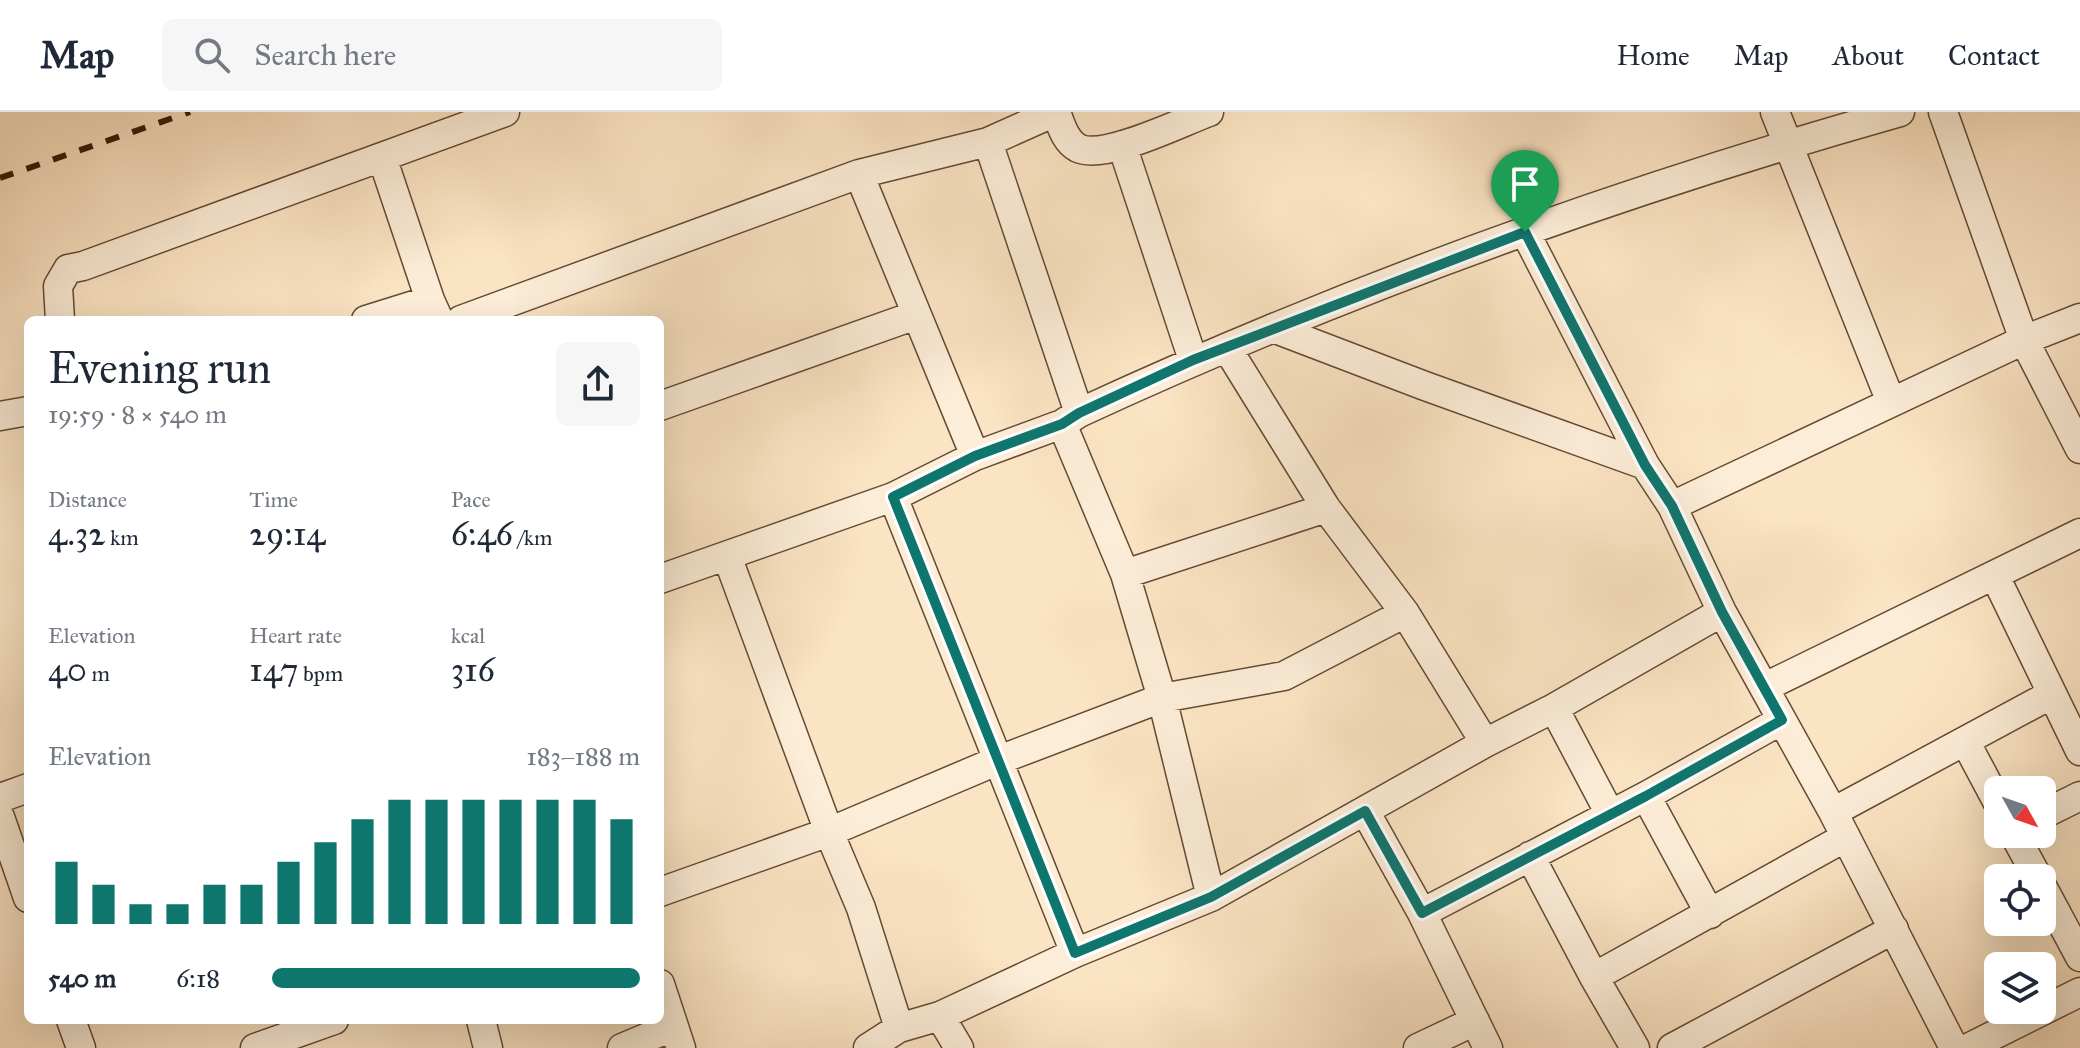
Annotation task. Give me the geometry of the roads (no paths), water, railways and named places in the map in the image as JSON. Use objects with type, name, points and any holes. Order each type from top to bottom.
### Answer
[{"type":"street","points":[[60,316],[58,286],[68,269],[505,112]]},
{"type":"street","points":[[472,316],[859,174],[988,142],[1056,112],[1065,136],[1081,150],[1092,152],[1122,145],[1209,112]]},
{"type":"street","points":[[1775,112],[1891,402]]},
{"type":"street","points":[[664,578],[893,497],[975,456],[1070,418],[1193,360],[1525,232],[1787,144],[1900,112]]},
{"type":"street","points":[[1943,112],[2024,340],[2080,449]]},
{"type":"street","points":[[988,142],[1070,418],[1125,574],[1162,698],[1211,897]]},
{"type":"street","points":[[1122,145],[1193,360]]},
{"type":"street","points":[[382,157],[434,310],[393,316]]},
{"type":"street","points":[[859,174],[975,456]]},
{"type":"street","points":[[1525,232],[1645,465],[1672,506],[1722,612],[1833,812],[1954,1048]]},
{"type":"street","points":[[664,405],[916,315]]},
{"type":"street","points":[[1672,506],[2024,340],[2080,318]]},
{"type":"street","points":[[1273,328],[1645,465]]},
{"type":"street","points":[[1227,348],[1326,508],[1405,613],[1485,743]]},
{"type":"street","points":[[0,416],[24,412]]},
{"type":"street","points":[[893,497],[1075,953]]},
{"type":"street","points":[[1125,574],[1326,508]]},
{"type":"street","points":[[1765,687],[2080,533]]},
{"type":"street","points":[[727,556],[829,832],[861,908],[899,1028]]},
{"type":"street","points":[[1995,576],[2080,751]]},
{"type":"street","points":[[868,1048],[899,1028],[940,1016],[1075,953],[1211,897],[1722,612]]},
{"type":"street","points":[[664,891],[829,832],[999,760],[1162,698],[1284,676],[1405,613]]},
{"type":"street","points":[[1833,812],[2052,694]]},
{"type":"street","points":[[1554,708],[1610,814]]},
{"type":"street","points":[[1422,913],[1646,796],[1782,720]]},
{"type":"street","points":[[1965,741],[1984,777]]},
{"type":"street","points":[[0,798],[24,789]]},
{"type":"street","points":[[1646,796],[1710,914]]},
{"type":"street","points":[[2056,808],[2080,796]]},
{"type":"street","points":[[1365,811],[1422,913],[1488,1048]]},
{"type":"street","points":[[0,817],[24,886]]},
{"type":"street","points":[[1594,977],[1846,837]]},
{"type":"street","points":[[1530,856],[1635,1048]]},
{"type":"street","points":[[2056,912],[2080,957]]},
{"type":"street","points":[[1672,1048],[1894,929]]},
{"type":"street","points":[[1968,1048],[2080,992]]},
{"type":"street","points":[[622,1048],[676,1038],[664,998]]},
{"type":"street","points":[[940,1016],[959,1048]]},
{"type":"street","points":[[1418,1048],[1475,1021]]},
{"type":"street","points":[[72,1024],[81,1048]]},
{"type":"street","points":[[257,1038],[317,1024]]},
{"type":"street","points":[[482,1024],[488,1048]]},
{"type":"railway","points":[[0,178],[190,112]]}]
